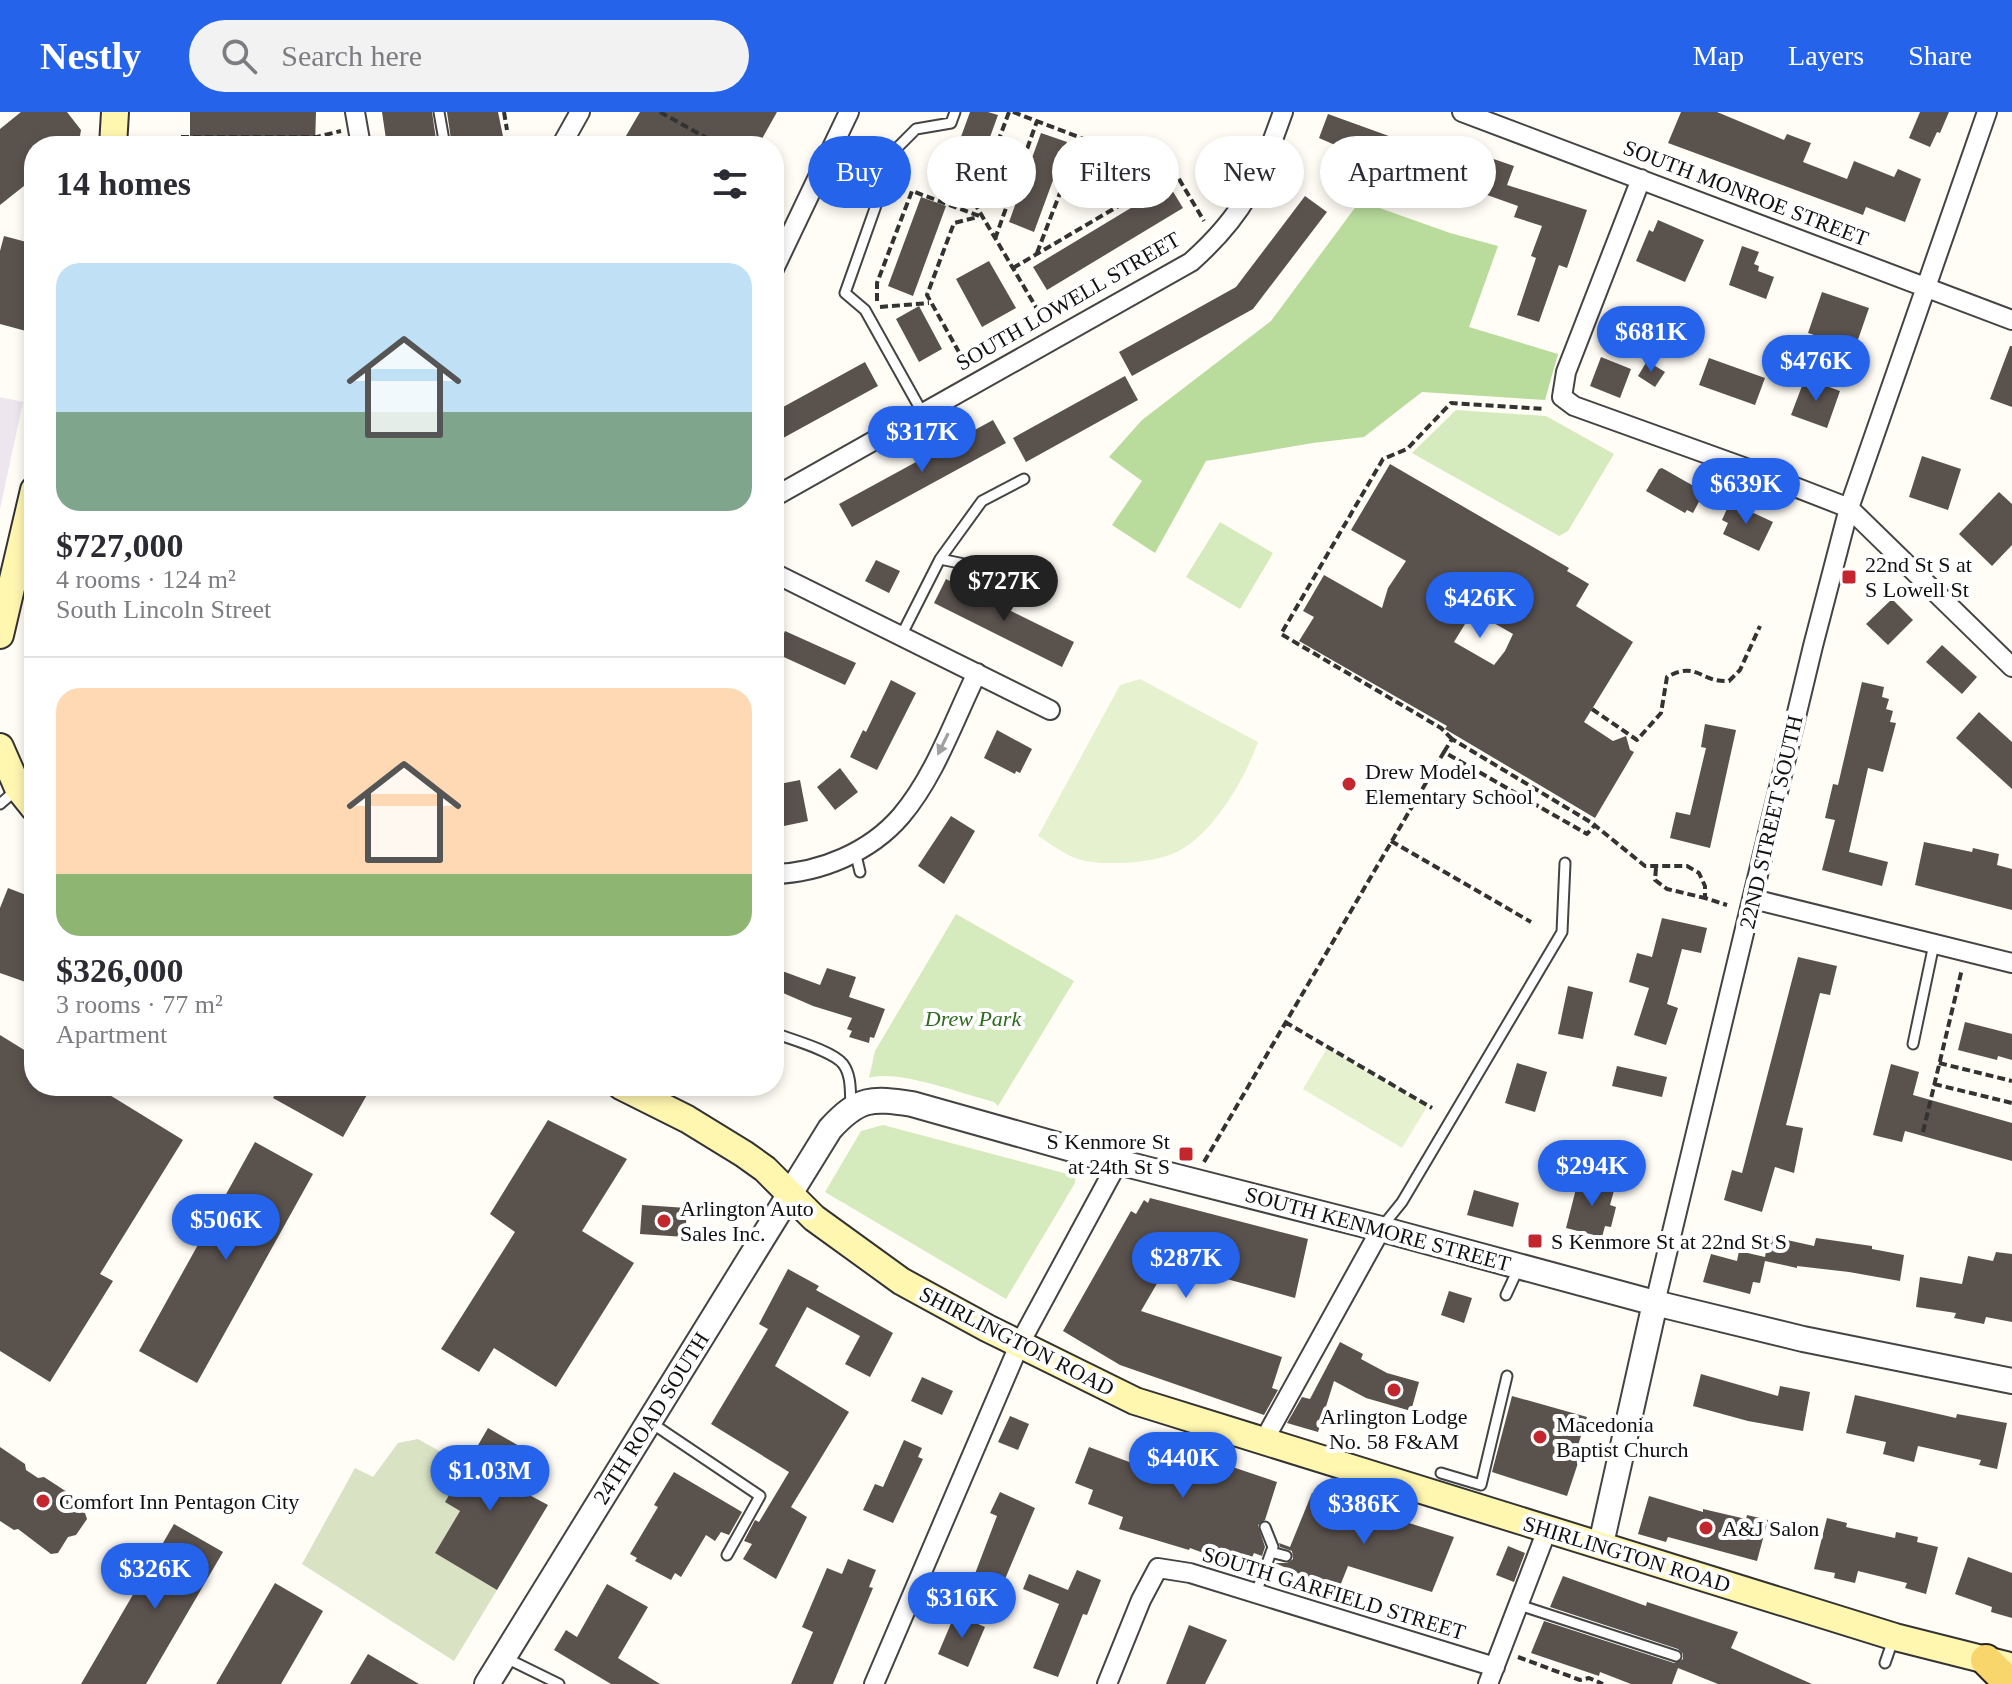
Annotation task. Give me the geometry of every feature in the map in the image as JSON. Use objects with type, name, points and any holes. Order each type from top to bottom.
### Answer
[{"type":"main road","points":[[114,136],[115,112]]},
{"type":"main road","points":[[0,635],[24,533]]},
{"type":"main road","points":[[0,747],[17,800]]},
{"type":"main road","name":"SHIRLINGTON ROAD","points":[[646,1096],[765,1169],[814,1218],[901,1281],[1135,1401],[1263,1442],[1439,1482],[1547,1530],[1601,1544],[1895,1637],[1999,1664],[2012,1676]]},
{"type":"main road","points":[[1999,1664],[2010,1684]]},
{"type":"street","points":[[355,112],[359,136]]},
{"type":"street","points":[[572,136],[580,112]]},
{"type":"street","points":[[784,248],[849,112]]},
{"type":"street","name":"SOUTH LOWELL STREET","points":[[784,491],[1191,262],[1217,239],[1241,209],[1263,169],[1283,112]]},
{"type":"street","name":"SOUTH MONROE STREET","points":[[1462,112],[2012,320]]},
{"type":"street","name":"22ND STREET SOUTH","points":[[1601,1544],[1655,1303],[1849,508],[1987,112]]},
{"type":"street","points":[[1641,179],[1566,372],[1562,397],[1574,406],[1849,508],[2012,667]]},
{"type":"street","points":[[784,578],[1050,710]]},
{"type":"street","points":[[784,874],[800,874],[836,862],[871,843],[900,816],[927,776],[977,673]]},
{"type":"street","points":[[1753,899],[2012,963]]},
{"type":"street","name":"SOUTH KENMORE STREET","points":[[851,1107],[878,1099],[912,1104],[1118,1162],[1655,1303],[1803,1339],[2012,1381]]},
{"type":"street","points":[[790,1193],[830,1129],[851,1107]]},
{"type":"street","points":[[874,1684],[1020,1343],[1118,1162]]},
{"type":"street","name":"24TH ROAD SOUTH","points":[[487,1684],[790,1193]]},
{"type":"street","points":[[1263,1442],[1381,1229]]},
{"type":"street","points":[[1492,1676],[1547,1530]]},
{"type":"street","name":"SOUTH GARFIELD STREET","points":[[1107,1684],[1141,1600],[1158,1568],[1190,1573],[1256,1593],[1492,1676]]},
{"type":"lane","points":[[439,112],[443,136]]},
{"type":"lane","points":[[922,412],[865,310],[845,293],[896,149],[916,129],[951,123],[955,112]]},
{"type":"lane","points":[[901,636],[940,559],[982,501],[1024,479]]},
{"type":"lane","points":[[940,559],[1017,575]]},
{"type":"lane","points":[[855,851],[860,872]]},
{"type":"lane","points":[[1381,1229],[1402,1202],[1562,932],[1565,863]]},
{"type":"lane","points":[[1913,1044],[1934,944]]},
{"type":"lane","points":[[784,1037],[842,1062],[849,1079],[851,1107]]},
{"type":"lane","points":[[1506,1295],[1519,1266]]},
{"type":"lane","points":[[1439,1482],[1481,1485],[1507,1376]]},
{"type":"lane","points":[[649,1421],[760,1496],[727,1555]]},
{"type":"lane","points":[[1256,1593],[1273,1547],[1265,1527]]},
{"type":"lane","points":[[1271,1552],[1286,1556]]},
{"type":"lane","points":[[1519,1605],[1676,1656]]},
{"type":"lane","points":[[1885,1663],[1895,1637]]},
{"type":"lane","points":[[504,1657],[559,1684]]},
{"type":"path","points":[[504,112],[507,130]]},
{"type":"path","points":[[660,112],[703,136]]},
{"type":"path","points":[[1043,319],[975,204],[1011,112],[1076,136]]},
{"type":"path","points":[[995,239],[1037,121]]},
{"type":"path","points":[[321,136],[341,131]]},
{"type":"path","points":[[1179,180],[1204,221]]},
{"type":"path","points":[[879,316],[877,283],[912,191],[981,216]]},
{"type":"path","points":[[1036,255],[1054,208]]},
{"type":"path","points":[[1013,268],[1116,208]]},
{"type":"path","points":[[965,363],[927,295],[954,223],[981,216]]},
{"type":"path","points":[[878,307],[929,303]]},
{"type":"path","points":[[1544,409],[1451,403],[1407,449],[1383,459],[1281,634],[1441,728],[1452,739],[1595,825],[1645,866],[1687,866],[1699,873],[1705,886],[1705,898]]},
{"type":"path","points":[[1592,709],[1637,740],[1661,713],[1667,677],[1680,670],[1698,672],[1715,682],[1729,681],[1740,670],[1760,626]]},
{"type":"path","points":[[1204,1162],[1452,739]]},
{"type":"path","points":[[1444,752],[1587,834],[1595,825]]},
{"type":"path","points":[[1391,841],[1531,922]]},
{"type":"path","points":[[1656,868],[1655,880],[1667,889],[1727,905]]},
{"type":"path","points":[[1923,1132],[1962,969]]},
{"type":"path","points":[[1284,1022],[1432,1108]]},
{"type":"path","points":[[1939,1063],[2012,1081]]},
{"type":"path","points":[[1934,1084],[2012,1103]]},
{"type":"path","points":[[1518,1657],[1580,1680],[1589,1678],[1601,1684]]},
{"type":"shaded area","points":[[0,397],[23,402],[0,509]]},
{"type":"green space","points":[[1355,208],[1380,208],[1498,246],[1469,327],[1558,354],[1545,400],[1422,392],[1364,437],[1206,461],[1155,553],[1112,525],[1142,481],[1109,457],[1142,420],[1271,321]]},
{"type":"green space","points":[[1456,410],[1546,416],[1614,454],[1568,531],[1559,536],[1412,453]]},
{"type":"green space","points":[[1220,522],[1273,553],[1240,609],[1186,577]]},
{"type":"green space","points":[[1140,679],[1258,742],[1227,803],[1204,831],[1179,851],[1152,860],[1124,863],[1075,858],[1038,836],[1120,685]]},
{"type":"green space","name":"Drew Park","points":[[956,914],[1074,981],[998,1106],[994,1102],[913,1080],[881,1076],[869,1078],[875,1051]]},
{"type":"green space","points":[[1327,1048],[1427,1107],[1402,1148],[1303,1089]]},
{"type":"green space","points":[[883,1125],[1075,1176],[1075,1183],[1006,1299],[825,1192],[861,1131]]},
{"type":"green space","points":[[418,1439],[466,1466],[445,1502],[460,1511],[435,1553],[497,1590],[454,1661],[302,1564],[355,1468],[373,1477],[398,1443]]},
{"type":"building","points":[[21,112],[67,112],[81,130],[80,136],[24,136],[24,186],[0,205],[0,129]]},
{"type":"building","points":[[190,112],[316,112],[315,136],[190,136]]},
{"type":"building","points":[[382,112],[432,112],[436,136],[386,136]]},
{"type":"building","points":[[447,112],[498,112],[503,136],[451,136]]},
{"type":"building","points":[[640,112],[777,112],[764,136],[626,136]]},
{"type":"building","points":[[970,112],[998,115],[990,136],[961,136]]},
{"type":"building","points":[[1681,112],[1717,112],[1784,140],[1787,134],[1811,143],[1803,162],[1847,179],[1854,161],[1894,177],[1898,169],[1921,179],[1905,222],[1866,207],[1863,215],[1668,143]]},
{"type":"building","points":[[1920,112],[1949,112],[1930,147],[1909,138]]},
{"type":"building","points":[[1328,114],[1389,136],[1320,136]]},
{"type":"building","points":[[1041,133],[1052,137],[1052,183],[1034,232],[1009,222],[1014,208],[1036,208],[1036,147]]},
{"type":"building","points":[[1496,160],[1514,166],[1507,185],[1587,210],[1567,268],[1559,265],[1539,322],[1517,315],[1536,258],[1531,256],[1542,226],[1514,217],[1518,206],[1496,198]]},
{"type":"building","points":[[921,197],[927,199],[927,208],[945,208],[913,296],[888,286]]},
{"type":"building","points":[[1304,197],[1327,212],[1253,309],[1132,376],[1119,352],[1236,287],[1296,208],[1304,208]]},
{"type":"building","points":[[1179,201],[1183,208],[1047,290],[1033,267],[1131,208],[1179,208]]},
{"type":"building","points":[[1658,220],[1704,240],[1685,282],[1636,261],[1649,230],[1653,232]]},
{"type":"building","points":[[4,236],[24,241],[24,330],[0,324],[0,251]]},
{"type":"building","points":[[1742,246],[1759,252],[1754,264],[1759,266],[1758,271],[1774,277],[1766,299],[1729,285]]},
{"type":"building","points":[[989,261],[1016,308],[982,327],[956,279]]},
{"type":"building","points":[[1822,292],[1869,308],[1853,354],[1830,346],[1832,341],[1808,333]]},
{"type":"building","points":[[919,306],[942,349],[919,362],[896,319]]},
{"type":"building","points":[[2012,346],[2012,407],[1990,399]]},
{"type":"building","points":[[1601,357],[1631,369],[1620,398],[1590,386]]},
{"type":"building","points":[[1709,358],[1765,378],[1755,405],[1699,385]]},
{"type":"building","points":[[1647,361],[1665,372],[1655,387],[1638,376]]},
{"type":"building","points":[[865,362],[878,386],[784,438],[784,407]]},
{"type":"building","points":[[1125,376],[1138,400],[1026,462],[1013,438]]},
{"type":"building","points":[[1805,378],[1840,391],[1827,428],[1791,415]]},
{"type":"building","points":[[993,420],[1006,443],[852,527],[839,504]]},
{"type":"building","points":[[1922,456],[1961,469],[1948,510],[1909,497]]},
{"type":"building","name":"Drew Model Elementary School","points":[[1390,464],[1569,568],[1567,571],[1589,584],[1576,606],[1633,642],[1584,722],[1613,741],[1626,736],[1630,750],[1634,752],[1595,818],[1445,729],[1447,726],[1299,641],[1314,617],[1303,611],[1324,575],[1382,608],[1388,588],[1406,561],[1351,530]],"holes":[[[1473,611],[1513,634],[1494,665],[1454,642]]]},
{"type":"building","points":[[1662,468],[1703,494],[1693,513],[1687,510],[1685,513],[1646,491]]},
{"type":"building","points":[[1999,492],[2012,504],[2012,545],[1992,566],[1959,534]]},
{"type":"building","points":[[1730,502],[1773,522],[1759,551],[1723,534],[1728,523],[1722,520]]},
{"type":"building","points":[[876,560],[900,571],[889,593],[865,581]]},
{"type":"building","points":[[946,579],[1074,642],[1062,667],[934,603]]},
{"type":"building","points":[[1892,599],[1913,620],[1888,645],[1866,624]]},
{"type":"building","points":[[785,631],[856,663],[845,685],[784,657]]},
{"type":"building","points":[[1942,645],[1977,677],[1962,694],[1926,662]]},
{"type":"building","points":[[891,680],[916,693],[877,770],[850,757]]},
{"type":"building","points":[[1862,682],[1884,687],[1882,697],[1889,699],[1886,709],[1893,711],[1890,722],[1896,723],[1883,772],[1868,768],[1849,852],[1888,862],[1882,886],[1822,870],[1835,820],[1825,818],[1833,784],[1838,785]]},
{"type":"building","points":[[1979,712],[2012,742],[2012,789],[1956,738]]},
{"type":"building","points":[[1705,724],[1736,730],[1710,848],[1670,838],[1676,812],[1690,815],[1706,748],[1701,747]]},
{"type":"building","points":[[997,730],[1032,749],[1020,773],[1016,771],[1015,774],[984,758]]},
{"type":"building","points":[[840,768],[858,792],[835,810],[817,787]]},
{"type":"building","points":[[800,780],[808,821],[784,826],[784,783]]},
{"type":"building","points":[[951,816],[975,831],[944,884],[918,866]]},
{"type":"building","points":[[1924,842],[1999,854],[1997,865],[2012,869],[2012,910],[1915,885]]},
{"type":"building","points":[[8,888],[24,894],[24,981],[0,973],[0,908]]},
{"type":"building","points":[[1662,918],[1707,928],[1701,953],[1682,949],[1667,1004],[1678,1008],[1666,1045],[1634,1035],[1649,988],[1629,982],[1637,953],[1652,957]]},
{"type":"building","points":[[1798,957],[1837,966],[1830,995],[1820,993],[1786,1125],[1803,1128],[1794,1173],[1775,1167],[1762,1212],[1724,1200],[1732,1170],[1742,1173]]},
{"type":"building","points":[[827,968],[856,977],[849,997],[885,1009],[869,1043],[849,1037],[852,1031],[847,1029],[852,1018],[784,993],[784,972],[820,985]]},
{"type":"building","points":[[1568,986],[1593,992],[1583,1039],[1558,1034]]},
{"type":"building","points":[[1965,1022],[2012,1034],[2012,1060],[1998,1056],[1997,1060],[1958,1050]]},
{"type":"building","points":[[0,1035],[24,1050],[24,1096],[111,1096],[183,1140],[100,1274],[113,1281],[50,1382],[0,1351]]},
{"type":"building","points":[[1517,1063],[1547,1072],[1535,1112],[1505,1103]]},
{"type":"building","points":[[1891,1064],[1919,1072],[1913,1095],[2012,1123],[2012,1161],[1905,1131],[1902,1142],[1873,1135]]},
{"type":"building","points":[[1617,1066],[1667,1077],[1662,1097],[1612,1086]]},
{"type":"building","points":[[274,1096],[366,1096],[343,1137]]},
{"type":"building","points":[[548,1120],[627,1159],[582,1231],[634,1263],[556,1387],[494,1348],[479,1372],[441,1349],[515,1232],[490,1214]]},
{"type":"building","points":[[255,1142],[313,1174],[197,1383],[139,1351]]},
{"type":"building","points":[[1579,1177],[1615,1187],[1610,1205],[1616,1207],[1611,1227],[1605,1226],[1602,1237],[1566,1228]]},
{"type":"building","points":[[1474,1190],[1519,1203],[1513,1227],[1467,1215]]},
{"type":"building","points":[[1150,1198],[1308,1239],[1295,1298],[1169,1263],[1141,1311],[1282,1357],[1272,1388],[1278,1390],[1264,1415],[1120,1365],[1063,1331],[1131,1211],[1136,1214],[1144,1200],[1148,1203]]},
{"type":"building","name":"Arlington Auto Sales Inc.","points":[[642,1205],[687,1208],[685,1237],[640,1234]]},
{"type":"building","points":[[1769,1236],[1814,1246],[1816,1238],[1872,1246],[1872,1249],[1904,1255],[1900,1281],[1765,1261],[1760,1283],[1753,1282],[1750,1294],[1703,1282],[1711,1254],[1737,1261],[1739,1251],[1765,1257]]},
{"type":"building","points":[[1996,1252],[2012,1254],[2012,1322],[1986,1317],[1984,1324],[1954,1318],[1956,1313],[1916,1307],[1920,1277],[1962,1284],[1968,1256],[1993,1261]]},
{"type":"building","points":[[788,1269],[819,1286],[816,1290],[893,1333],[870,1377],[845,1364],[860,1336],[807,1307],[775,1366],[849,1412],[791,1507],[807,1517],[776,1579],[743,1559],[752,1544],[744,1541],[789,1472],[711,1424],[768,1329],[759,1324]]},
{"type":"building","points":[[1449,1291],[1472,1298],[1464,1323],[1441,1315]]},
{"type":"building","points":[[1340,1342],[1363,1354],[1361,1359],[1387,1373],[1419,1382],[1411,1411],[1366,1398],[1334,1381],[1318,1432],[1287,1423],[1302,1397],[1310,1399]]},
{"type":"building","points":[[1701,1374],[1778,1396],[1780,1386],[1810,1392],[1803,1431],[1748,1421],[1693,1406]]},
{"type":"building","points":[[922,1377],[953,1391],[942,1415],[911,1401]]},
{"type":"building","points":[[1855,1395],[1956,1418],[1957,1414],[2007,1423],[1997,1469],[1979,1465],[1981,1460],[1918,1446],[1914,1462],[1883,1454],[1886,1442],[1846,1433]]},
{"type":"building","name":"Macedonia Baptist Church","points":[[1512,1396],[1587,1417],[1574,1458],[1579,1460],[1567,1496],[1492,1472]]},
{"type":"building","points":[[1010,1416],[1029,1424],[1018,1450],[998,1442]]},
{"type":"building","points":[[488,1428],[526,1450],[507,1483],[548,1505],[497,1590],[435,1553],[460,1511],[445,1502]]},
{"type":"building","points":[[1149,1439],[1277,1482],[1265,1520],[1258,1525],[1265,1547],[1262,1556],[1254,1553],[1247,1569],[1190,1548],[1119,1529],[1123,1517],[1088,1504],[1093,1490],[1075,1483],[1089,1447],[1140,1466]]},
{"type":"building","points":[[904,1440],[922,1448],[918,1457],[923,1459],[893,1523],[863,1510],[875,1484],[883,1487]]},
{"type":"building","name":"Comfort Inn Pentagon City","points":[[0,1447],[25,1464],[26,1470],[38,1478],[44,1477],[87,1505],[84,1510],[87,1519],[76,1535],[68,1537],[58,1553],[51,1554],[18,1529],[14,1530],[0,1521]]},
{"type":"building","points":[[674,1472],[742,1512],[729,1535],[721,1532],[715,1541],[706,1535],[681,1577],[675,1573],[671,1580],[635,1561],[637,1558],[630,1554],[658,1507],[654,1505]]},
{"type":"building","points":[[1000,1492],[1035,1508],[1000,1591],[973,1579],[997,1516],[990,1513]]},
{"type":"building","points":[[1312,1493],[1454,1537],[1432,1592],[1348,1566],[1338,1591],[1275,1563],[1287,1563],[1293,1559],[1292,1551],[1280,1547],[1279,1543],[1290,1547]]},
{"type":"building","points":[[1649,1496],[1703,1512],[1703,1509],[1746,1519],[1747,1515],[1768,1520],[1757,1561],[1668,1537],[1666,1542],[1638,1534]]},
{"type":"building","points":[[1827,1518],[1847,1523],[1846,1527],[1895,1538],[1896,1532],[1918,1537],[1917,1542],[1938,1547],[1926,1594],[1905,1588],[1907,1583],[1858,1571],[1855,1583],[1834,1578],[1835,1573],[1814,1569]]},
{"type":"building","points":[[174,1524],[223,1552],[146,1684],[81,1684]]},
{"type":"building","points":[[1508,1546],[1525,1553],[1514,1582],[1496,1575]]},
{"type":"building","points":[[1968,1557],[2012,1573],[2012,1618],[1991,1612],[1992,1607],[1955,1594]]},
{"type":"building","points":[[848,1559],[876,1570],[869,1587],[873,1588],[833,1684],[791,1684],[813,1632],[802,1627],[827,1568],[842,1574]]},
{"type":"building","points":[[1077,1570],[1101,1580],[1087,1615],[1083,1614],[1058,1677],[1033,1668],[1059,1604],[1023,1589],[1029,1574],[1068,1590]]},
{"type":"building","points":[[1563,1576],[1646,1606],[1647,1602],[1738,1632],[1731,1648],[1812,1684],[1718,1684],[1678,1668],[1672,1684],[1631,1684],[1531,1653],[1544,1621],[1674,1663],[1683,1659],[1678,1649],[1550,1607]]},
{"type":"building","points":[[275,1583],[323,1611],[281,1684],[216,1684]]},
{"type":"building","points":[[607,1584],[648,1607],[618,1658],[660,1684],[611,1684],[554,1650],[566,1630],[577,1637]]},
{"type":"building","points":[[955,1614],[985,1627],[968,1667],[938,1654]]},
{"type":"building","points":[[1189,1625],[1227,1640],[1205,1684],[1166,1684]]},
{"type":"building","points":[[368,1654],[419,1684],[350,1684]]},
{"type":"place","name":"22nd St S at S Lowell St","points":[[1849,577]]},
{"type":"place","name":"Drew Model Elementary School","points":[[1349,784]]},
{"type":"place","name":"S Kenmore St at 24th St S","points":[[1186,1154]]},
{"type":"place","name":"Arlington Auto Sales Inc.","points":[[664,1221]]},
{"type":"place","name":"S Kenmore St at 22nd St S","points":[[1535,1241]]},
{"type":"place","name":"Arlington Lodge No. 58 F&AM","points":[[1394,1390]]},
{"type":"place","name":"Macedonia Baptist Church","points":[[1540,1437]]},
{"type":"place","name":"Comfort Inn Pentagon City","points":[[43,1501]]},
{"type":"place","name":"A&J Salon","points":[[1706,1528]]}]
